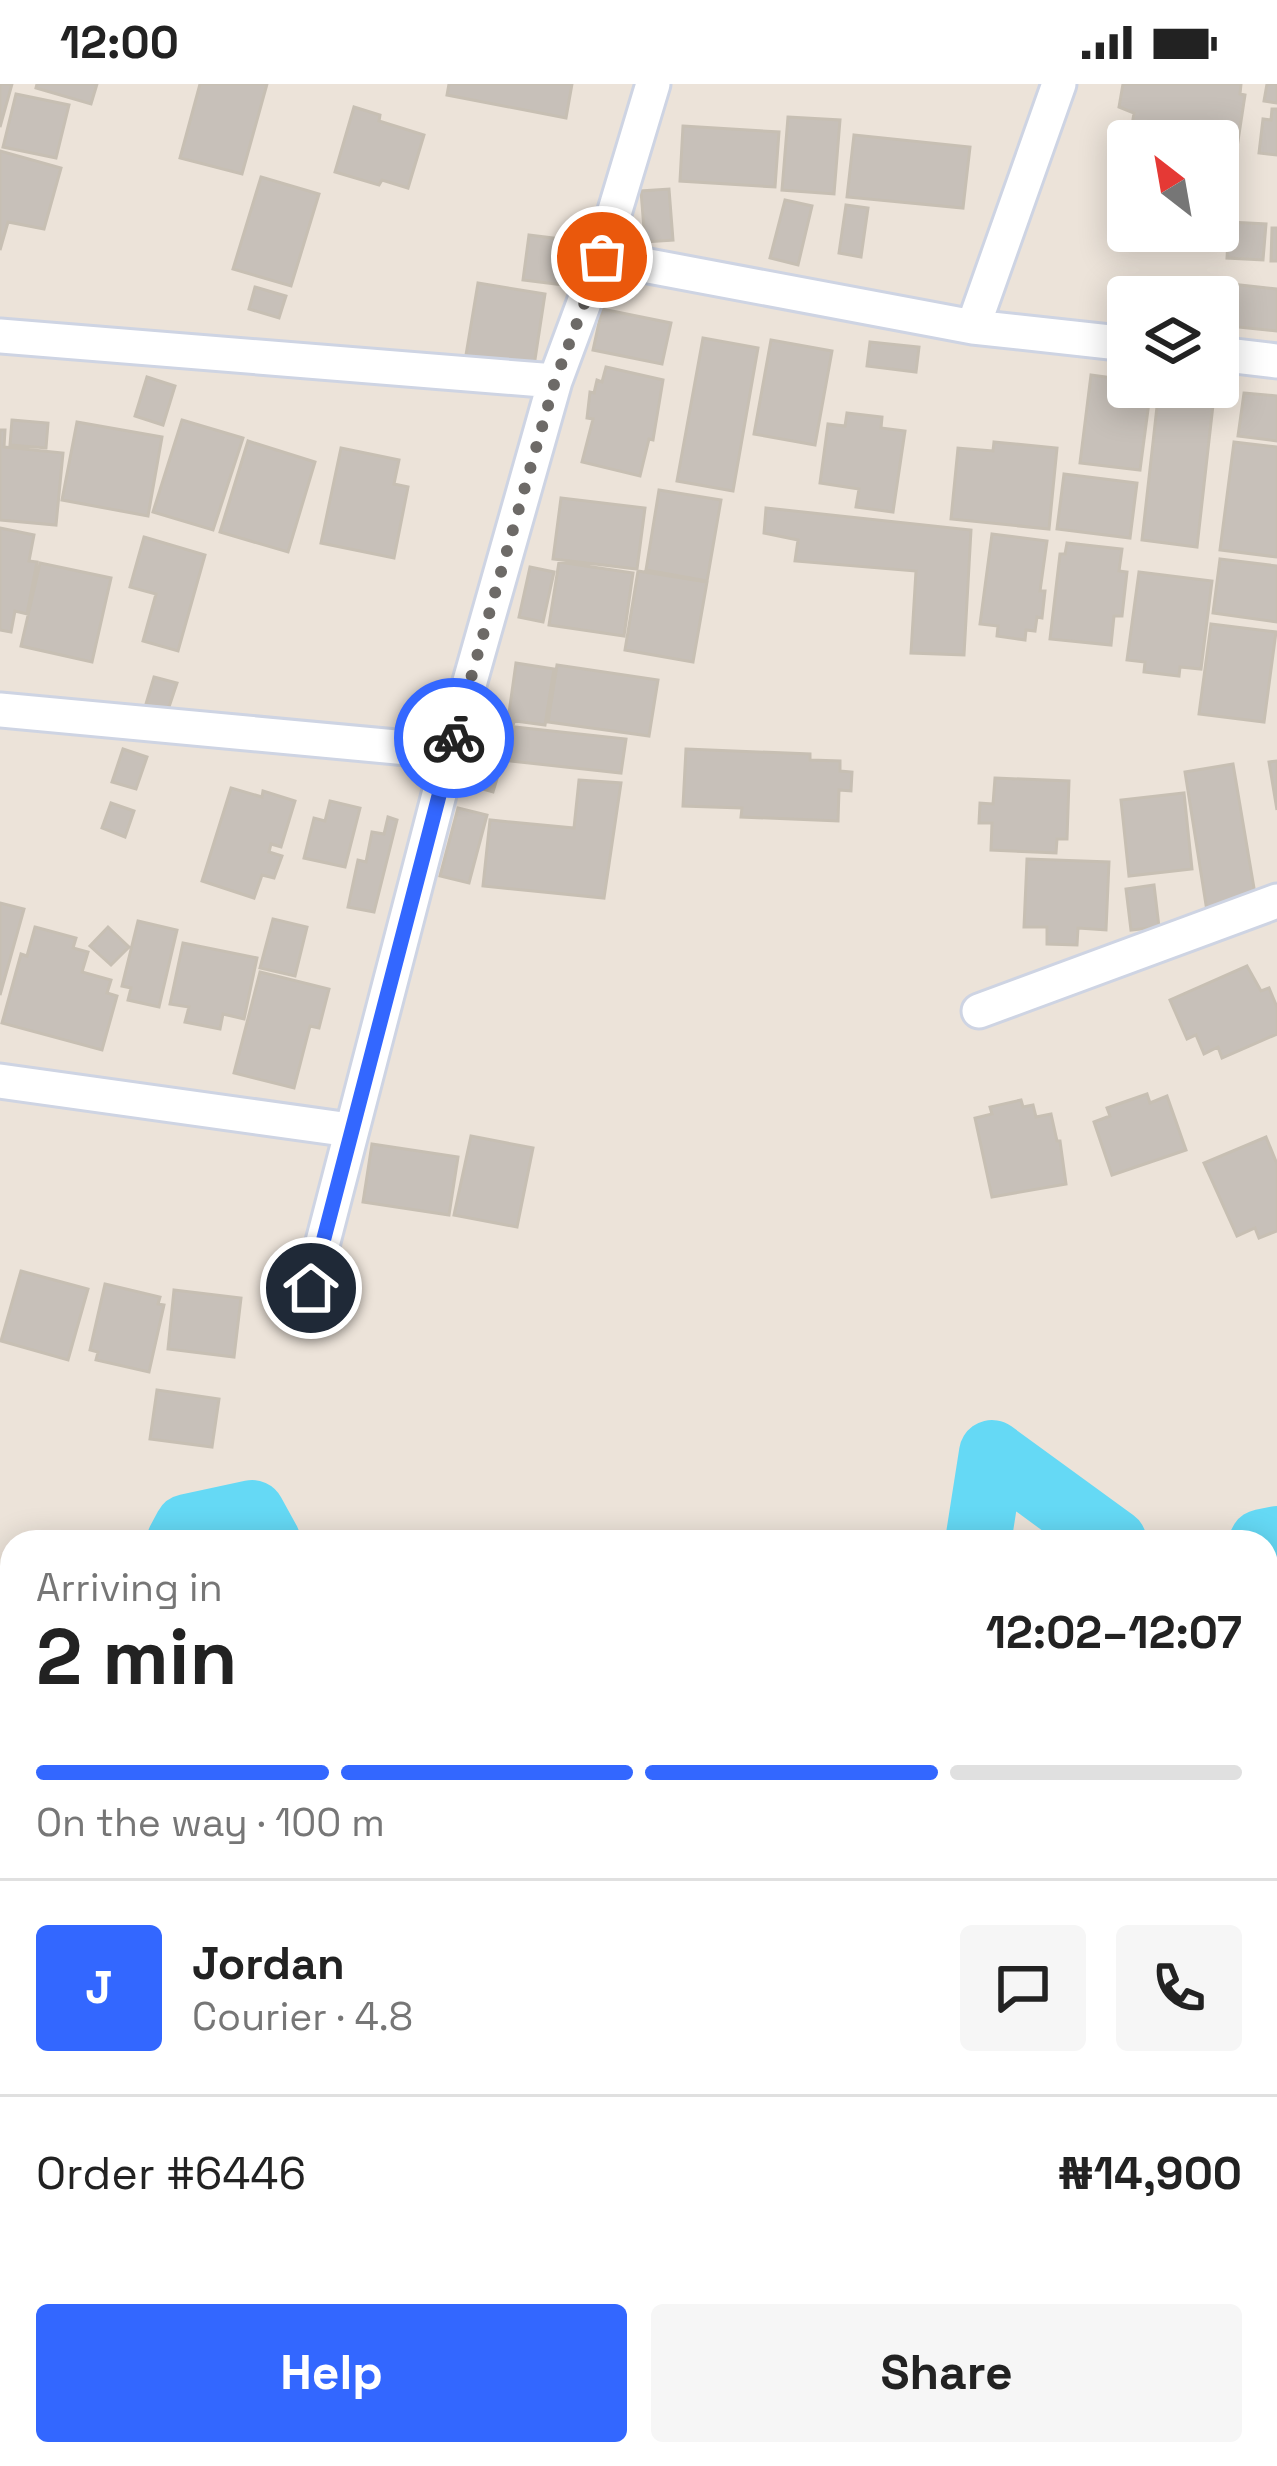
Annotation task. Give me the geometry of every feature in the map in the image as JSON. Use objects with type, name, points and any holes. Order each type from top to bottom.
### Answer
[{"type":"street","points":[[311,1288],[450,752],[555,381],[602,257],[653,84]]},
{"type":"street","points":[[973,327],[1059,84]]},
{"type":"street","points":[[602,257],[973,327],[1107,342]]},
{"type":"street","points":[[0,336],[555,381]]},
{"type":"street","points":[[1239,356],[1277,361]]},
{"type":"street","points":[[0,710],[450,752]]},
{"type":"street","points":[[979,1011],[1277,901]]},
{"type":"street","points":[[0,1081],[350,1130]]},
{"type":"building","points":[[0,84],[12,84],[0,127]]},
{"type":"building","points":[[37,84],[97,84],[91,104],[36,88]]},
{"type":"building","points":[[200,84],[267,84],[242,174],[180,158]]},
{"type":"building","points":[[449,84],[572,84],[566,118],[447,95]]},
{"type":"building","points":[[1123,84],[1241,84],[1240,94],[1245,95],[1239,134],[1239,120],[1133,120],[1134,113],[1119,107]]},
{"type":"building","points":[[1267,84],[1277,84],[1277,103],[1264,101]]},
{"type":"building","points":[[16,94],[69,105],[56,158],[3,147]]},
{"type":"building","points":[[354,107],[380,115],[379,121],[424,135],[408,188],[335,172]]},
{"type":"building","points":[[1272,109],[1277,109],[1277,155],[1259,153],[1263,119],[1271,120]]},
{"type":"building","points":[[788,117],[840,120],[834,194],[782,190]]},
{"type":"building","points":[[683,126],[779,132],[775,187],[680,181]]},
{"type":"building","points":[[854,135],[970,147],[963,208],[847,197]]},
{"type":"building","points":[[0,151],[61,168],[44,229],[8,222],[0,250]]},
{"type":"building","points":[[261,177],[319,194],[291,286],[233,269]]},
{"type":"building","points":[[669,189],[673,240],[645,242],[641,191]]},
{"type":"building","points":[[785,200],[812,206],[798,265],[770,258]]},
{"type":"building","points":[[846,205],[868,208],[861,257],[839,253]]},
{"type":"building","points":[[1239,223],[1266,224],[1263,260],[1227,258],[1227,252],[1239,252]]},
{"type":"building","points":[[1272,228],[1277,228],[1277,261],[1271,261]]},
{"type":"building","points":[[529,235],[570,240],[564,285],[523,280]]},
{"type":"building","points":[[478,283],[545,294],[534,366],[466,355]]},
{"type":"building","points":[[1239,285],[1277,289],[1277,331],[1239,327]]},
{"type":"building","points":[[255,287],[286,296],[279,318],[249,309]]},
{"type":"building","points":[[602,309],[671,323],[662,364],[593,350]]},
{"type":"building","points":[[703,338],[758,348],[733,491],[677,481]]},
{"type":"building","points":[[771,340],[832,351],[815,445],[754,434]]},
{"type":"building","points":[[870,342],[919,347],[916,372],[867,366]]},
{"type":"building","points":[[606,367],[663,380],[653,440],[649,439],[640,476],[582,462],[593,419],[587,418],[590,392],[594,393],[597,380],[602,382]]},
{"type":"building","points":[[1091,375],[1107,377],[1107,408],[1148,408],[1140,470],[1080,463]]},
{"type":"building","points":[[147,377],[175,386],[163,425],[135,416]]},
{"type":"building","points":[[1244,393],[1277,396],[1277,441],[1238,436]]},
{"type":"building","points":[[1157,408],[1213,408],[1197,547],[1142,540]]},
{"type":"building","points":[[847,413],[882,417],[881,428],[905,431],[893,512],[856,507],[859,489],[820,483],[828,424],[845,426]]},
{"type":"building","points":[[12,420],[48,423],[46,448],[10,445]]},
{"type":"building","points":[[182,420],[243,438],[213,530],[153,512]]},
{"type":"building","points":[[77,422],[162,437],[148,516],[62,500]]},
{"type":"building","points":[[0,430],[5,430],[4,447],[63,453],[56,525],[0,520]]},
{"type":"building","points":[[248,441],[315,462],[288,552],[220,532]]},
{"type":"building","points":[[994,442],[1057,448],[1049,529],[951,519],[958,448],[993,451]]},
{"type":"building","points":[[1234,442],[1277,447],[1277,557],[1220,550]]},
{"type":"building","points":[[341,448],[399,460],[394,484],[408,487],[394,558],[321,543]]},
{"type":"building","points":[[1064,474],[1137,483],[1130,538],[1057,529]]},
{"type":"building","points":[[659,490],[721,500],[707,581],[646,570]]},
{"type":"building","points":[[561,498],[645,508],[637,569],[553,559]]},
{"type":"building","points":[[766,508],[971,530],[964,655],[911,653],[916,571],[795,561],[798,540],[764,533]]},
{"type":"building","points":[[0,528],[34,535],[29,561],[37,562],[27,614],[15,611],[11,632],[0,630]]},
{"type":"building","points":[[992,534],[1047,541],[1040,591],[1045,591],[1042,618],[1037,617],[1035,631],[1026,630],[1025,640],[997,636],[998,626],[980,624]]},
{"type":"building","points":[[144,537],[205,555],[178,651],[143,641],[156,594],[130,587]]},
{"type":"building","points":[[1067,543],[1122,549],[1119,571],[1127,572],[1122,616],[1114,616],[1111,645],[1050,639],[1060,554],[1065,554]]},
{"type":"building","points":[[1220,559],[1277,566],[1277,622],[1213,613]]},
{"type":"building","points":[[559,562],[633,573],[624,636],[549,625]]},
{"type":"building","points":[[40,563],[111,578],[92,662],[21,646]]},
{"type":"building","points":[[530,567],[554,572],[543,622],[519,617]]},
{"type":"building","points":[[638,571],[707,582],[693,662],[625,650]]},
{"type":"building","points":[[1139,572],[1212,581],[1201,669],[1180,667],[1179,676],[1144,672],[1145,662],[1127,660]]},
{"type":"building","points":[[1211,624],[1276,632],[1264,722],[1199,714]]},
{"type":"building","points":[[516,663],[554,669],[545,725],[508,720]]},
{"type":"building","points":[[557,665],[658,680],[649,736],[548,722]]},
{"type":"building","points":[[154,677],[177,683],[168,710],[146,704]]},
{"type":"building","points":[[486,714],[514,722],[493,792],[465,784]]},
{"type":"building","points":[[515,727],[626,739],[621,773],[510,761]]},
{"type":"building","points":[[123,749],[147,757],[136,789],[112,782]]},
{"type":"building","points":[[686,749],[810,754],[810,760],[840,761],[840,771],[852,772],[851,791],[839,790],[838,821],[741,817],[742,808],[683,806]]},
{"type":"building","points":[[1277,761],[1277,810],[1269,762]]},
{"type":"building","points":[[1233,764],[1255,894],[1207,911],[1185,772]]},
{"type":"building","points":[[995,778],[1069,781],[1067,839],[1057,839],[1056,853],[991,850],[992,823],[979,823],[980,803],[993,804]]},
{"type":"building","points":[[579,780],[621,783],[604,898],[483,886],[490,820],[574,828]]},
{"type":"building","points":[[231,788],[295,801],[281,847],[271,844],[269,852],[282,856],[274,878],[262,875],[254,898],[202,881]]},
{"type":"building","points":[[1184,793],[1192,869],[1129,876],[1121,800]]},
{"type":"building","points":[[330,801],[360,808],[345,867],[304,858],[314,818],[325,821]]},
{"type":"building","points":[[111,803],[134,811],[125,837],[102,828]]},
{"type":"building","points":[[458,808],[487,815],[469,883],[440,876]]},
{"type":"building","points":[[388,817],[397,820],[374,912],[348,907],[358,860],[366,862],[372,832],[384,834]]},
{"type":"building","points":[[1027,859],[1109,862],[1106,930],[1078,928],[1077,945],[1047,944],[1047,927],[1024,927]]},
{"type":"building","points":[[1154,885],[1159,927],[1131,930],[1126,889]]},
{"type":"building","points":[[0,903],[24,909],[0,995]]},
{"type":"building","points":[[273,919],[307,927],[295,976],[260,968]]},
{"type":"building","points":[[138,921],[177,930],[159,1007],[128,1000],[131,988],[122,986]]},
{"type":"building","points":[[35,927],[76,938],[73,948],[88,952],[82,972],[111,980],[107,993],[117,996],[102,1050],[2,1023],[21,954],[27,956]]},
{"type":"building","points":[[108,927],[129,947],[111,965],[90,946]]},
{"type":"building","points":[[183,943],[257,958],[244,1019],[223,1014],[220,1029],[185,1022],[189,1007],[170,1004]]},
{"type":"building","points":[[1247,966],[1261,991],[1269,988],[1277,1007],[1277,1034],[1222,1058],[1218,1047],[1204,1054],[1196,1035],[1187,1039],[1170,1000]]},
{"type":"building","points":[[260,972],[329,989],[319,1028],[310,1026],[294,1088],[234,1073]]},
{"type":"building","points":[[1147,1094],[1150,1103],[1167,1096],[1186,1150],[1112,1175],[1094,1122],[1110,1116],[1107,1108]]},
{"type":"building","points":[[1021,1100],[1023,1107],[1033,1105],[1036,1117],[1051,1114],[1066,1184],[992,1197],[975,1118],[992,1114],[990,1107]]},
{"type":"building","points":[[471,1136],[533,1148],[517,1227],[454,1215]]},
{"type":"building","points":[[1266,1137],[1277,1164],[1277,1231],[1259,1238],[1255,1228],[1237,1236],[1204,1163]]},
{"type":"building","points":[[372,1144],[458,1157],[449,1215],[363,1202]]},
{"type":"building","points":[[21,1271],[88,1289],[68,1360],[1,1341]]},
{"type":"building","points":[[105,1284],[160,1297],[158,1304],[164,1305],[149,1372],[96,1360],[98,1352],[90,1350]]},
{"type":"building","points":[[174,1290],[241,1298],[234,1357],[168,1349]]},
{"type":"building","points":[[157,1390],[219,1399],[212,1447],[150,1439]]},
{"type":"waterway","points":[[980,1530],[992,1453],[1098,1530]]},
{"type":"waterway","points":[[185,1530],[252,1513],[261,1530]]},
{"type":"way so far","points":[[454,738],[555,381],[602,257]]},
{"type":"route","points":[[311,1288],[454,738]]}]
